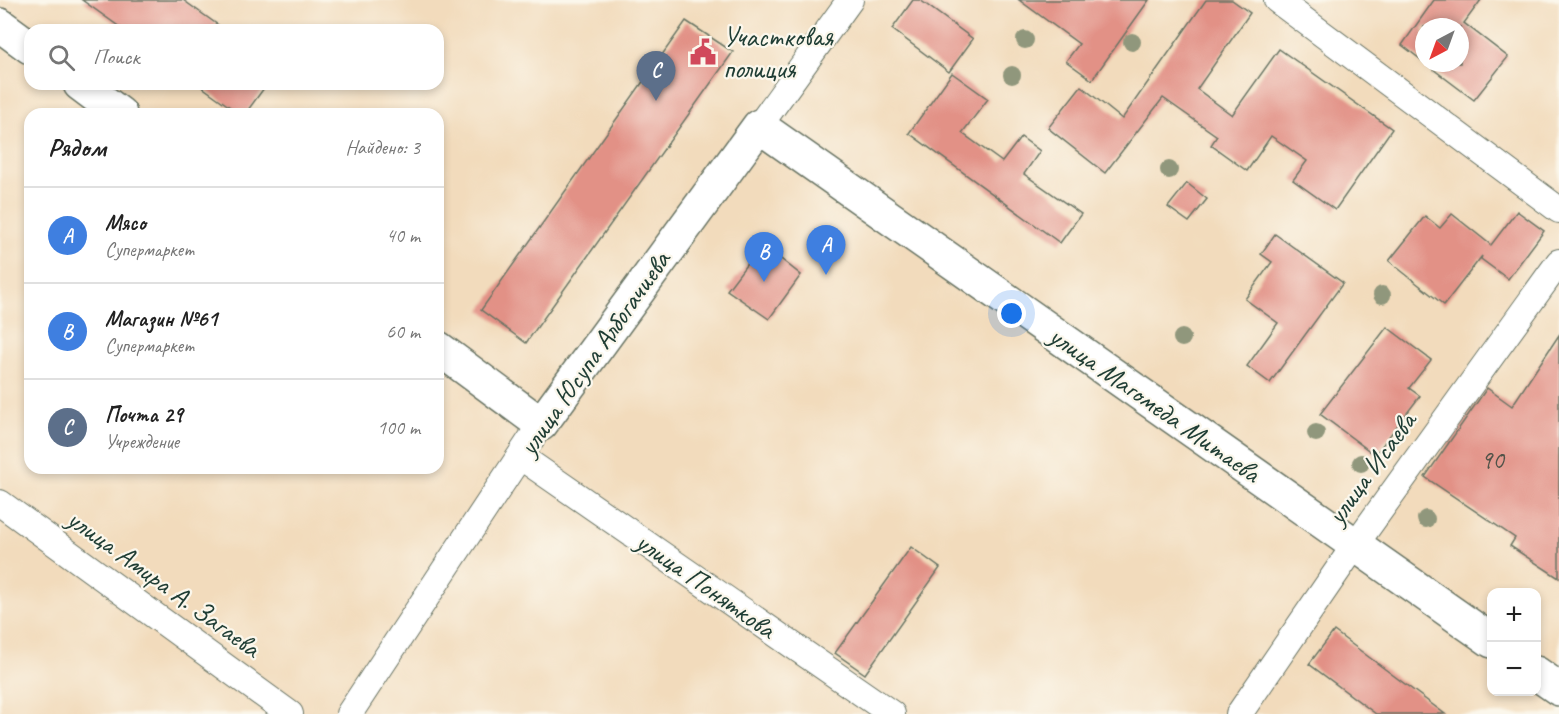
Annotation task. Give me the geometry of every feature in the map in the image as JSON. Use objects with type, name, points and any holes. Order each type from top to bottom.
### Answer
[{"type":"street","name":"улица Юсупа Албогачиева","points":[[349,714],[541,424],[850,0]]},
{"type":"street","points":[[1277,0],[1559,210]]},
{"type":"street","points":[[0,25],[24,43]]},
{"type":"street","points":[[88,90],[112,108]]},
{"type":"street","name":"улица Магомеда Митаева","points":[[759,126],[1487,638]]},
{"type":"street","name":"улица Исаева","points":[[1239,714],[1355,545],[1559,262]]},
{"type":"street","points":[[444,352],[541,424]]},
{"type":"street","name":"улица Поняткова","points":[[521,457],[892,714]]},
{"type":"street","name":"улица Амира А. Загаева","points":[[0,503],[290,714]]},
{"type":"street","points":[[1541,676],[1559,689]]},
{"type":"building","points":[[82,0],[183,0],[217,24],[116,24]]},
{"type":"building","points":[[913,0],[920,0],[973,39],[949,72],[892,29]]},
{"type":"building","points":[[1019,0],[1149,0],[1092,80],[1066,61],[1079,44]]},
{"type":"building","points":[[1206,0],[1232,0],[1250,13],[1197,89],[1232,115],[1279,49],[1392,129],[1335,210],[1293,180],[1307,161],[1271,136],[1247,171],[1211,145],[1217,136],[1163,98],[1105,173],[1048,128],[1081,86],[1122,119]]},
{"type":"building","points":[[1434,0],[1481,0],[1468,18],[1421,18]]},
{"type":"building","points":[[686,21],[733,52],[526,343],[481,310]]},
{"type":"building","points":[[1415,27],[1415,55],[1402,45]]},
{"type":"building","points":[[1469,27],[1508,57],[1474,100],[1437,72],[1469,72]]},
{"type":"building","points":[[952,73],[988,99],[962,133],[1002,162],[1021,137],[1040,151],[1024,174],[1081,214],[1060,243],[909,133]]},
{"type":"building","points":[[206,90],[263,90],[249,108],[232,108]]},
{"type":"building","points":[[1187,183],[1207,199],[1189,222],[1168,207]]},
{"type":"building","points":[[1517,211],[1544,231],[1508,279],[1481,259],[1482,256],[1444,305],[1389,261],[1425,216],[1440,228],[1452,214],[1491,245]]},
{"type":"building","points":[[1275,234],[1343,283],[1270,383],[1247,366],[1278,323],[1245,299],[1272,262],[1261,254]]},
{"type":"building","points":[[762,244],[801,275],[769,319],[727,290]]},
{"type":"building","points":[[1387,327],[1431,360],[1409,388],[1420,396],[1375,455],[1320,414]]},
{"type":"building","points":[[1559,335],[1559,578],[1510,546],[1515,538],[1425,477],[1487,388],[1512,406]]},
{"type":"building","points":[[911,547],[940,568],[865,674],[835,653]]},
{"type":"building","points":[[1334,631],[1445,714],[1376,714],[1309,664]]},
{"type":"place","name":"Участковая полиция","points":[[703,52]]},
{"type":"place","name":"Почта 29","points":[[656,101]]},
{"type":"place","name":"Мясо","points":[[826,275]]},
{"type":"place","name":"Магазин №61","points":[[764,282]]}]
